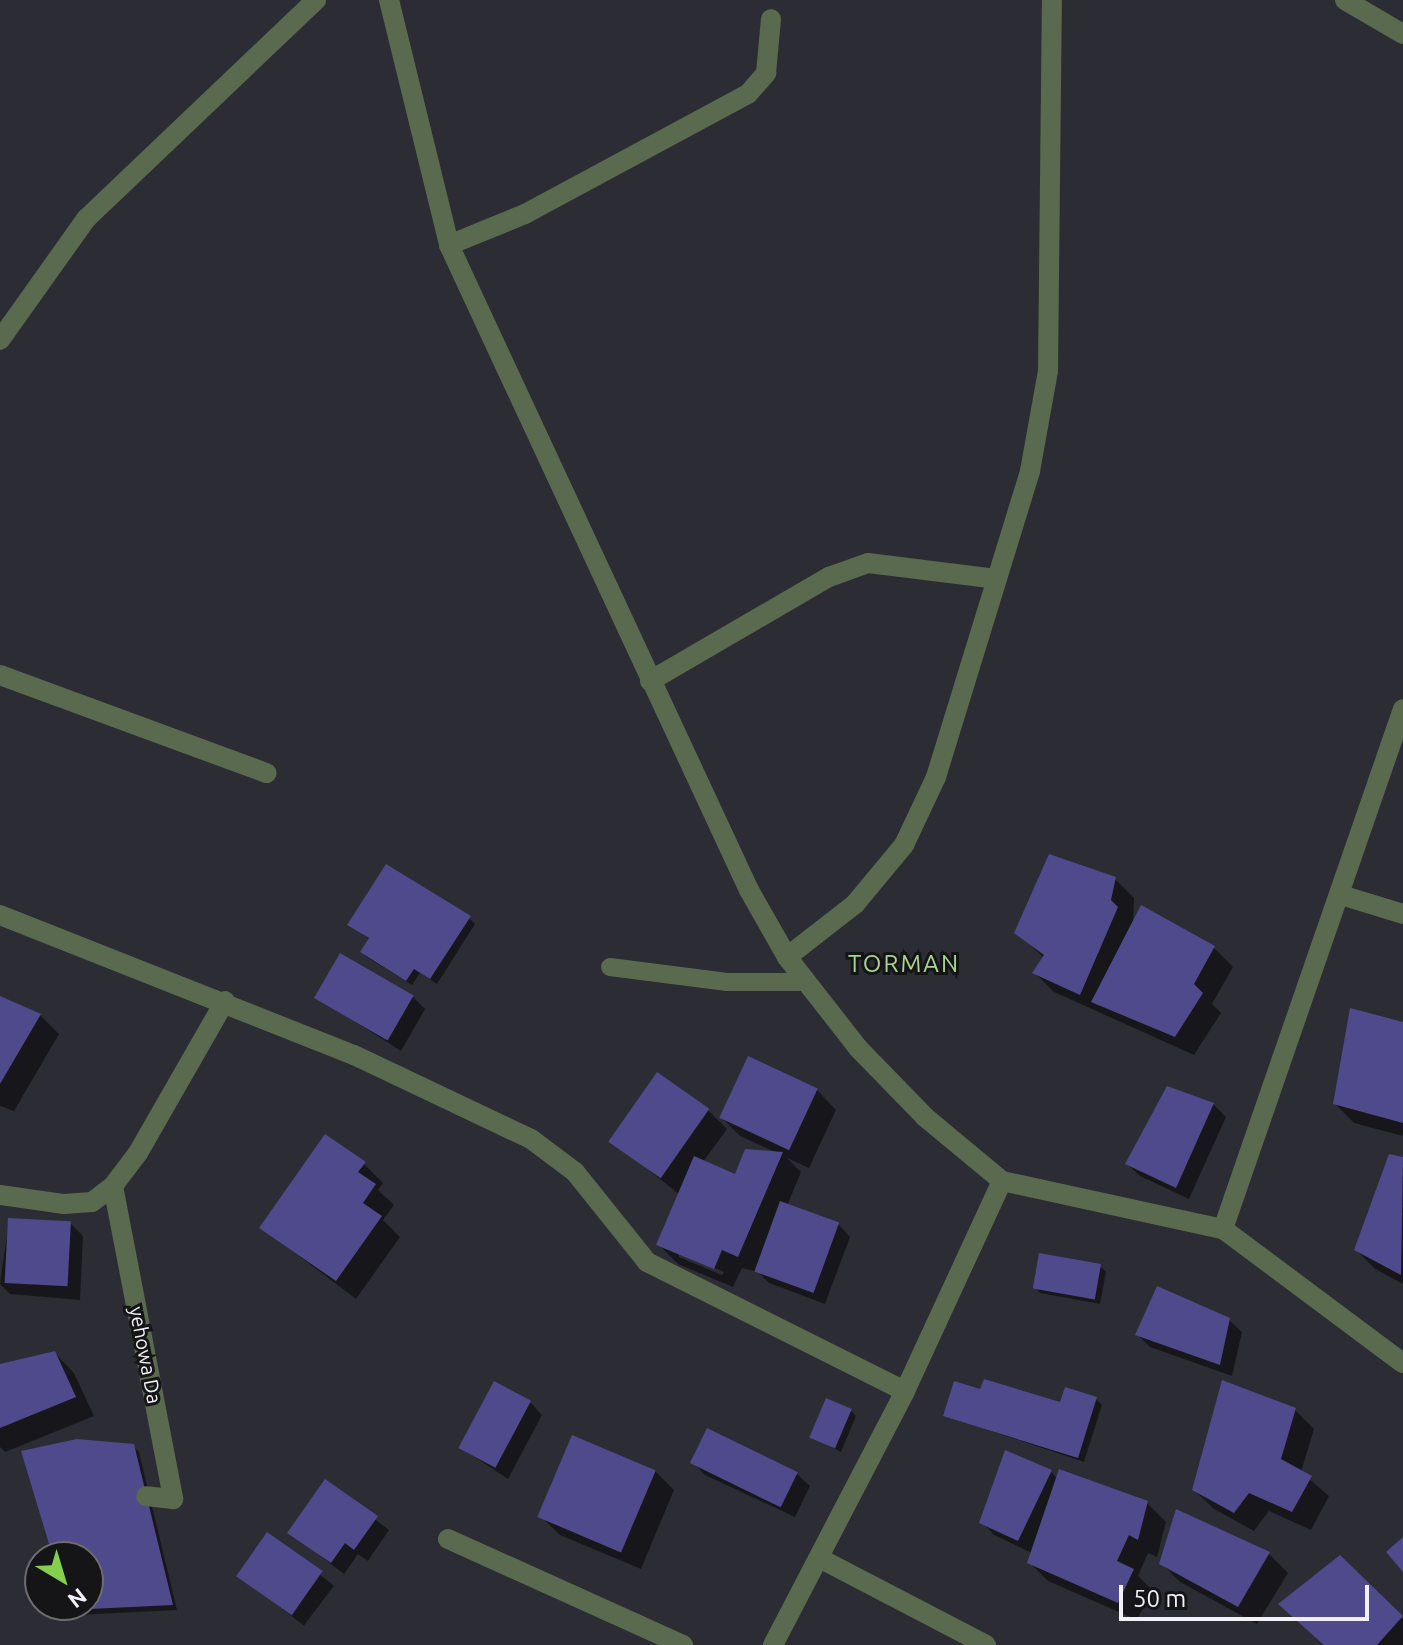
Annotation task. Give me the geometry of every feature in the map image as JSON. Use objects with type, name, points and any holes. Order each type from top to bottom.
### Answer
[{"type":"street","points":[[0,340],[86,219],[316,0]]},
{"type":"street","points":[[389,0],[449,245],[749,890],[787,957],[858,1048],[925,1117],[1002,1181],[1223,1229],[1403,1363]]},
{"type":"street","points":[[787,957],[855,904],[904,845],[936,777],[1030,471],[1048,371],[1052,0]]},
{"type":"street","points":[[1345,0],[1403,34]]},
{"type":"street","points":[[449,245],[525,214],[748,94],[766,73],[771,19]]},
{"type":"street","points":[[650,681],[829,577],[868,563],[996,579]]},
{"type":"street","points":[[0,675],[267,773]]},
{"type":"street","points":[[1223,1229],[1403,709]]},
{"type":"street","points":[[1341,895],[1403,914]]},
{"type":"street","points":[[0,915],[225,1001],[531,1139],[575,1172],[647,1262],[905,1391]]},
{"type":"street","points":[[0,1195],[64,1204],[92,1202],[113,1186],[138,1153],[225,1001]]},
{"type":"street","points":[[773,1645],[821,1559],[905,1391],[1002,1181]]},
{"type":"street","name":"yehowa Da","points":[[113,1186],[173,1499],[146,1496]]},
{"type":"street","points":[[448,1539],[683,1645]]},
{"type":"street","points":[[821,1559],[986,1645]]},
{"type":"lane","points":[[610,967],[727,982],[806,982]]},
{"type":"building","points":[[1049,854],[1116,877],[1111,900],[1118,907],[1080,995],[1032,973],[1044,955],[1014,933]]},
{"type":"building","points":[[386,864],[471,916],[430,979],[414,969],[406,981],[360,952],[369,938],[347,925]]},
{"type":"building","points":[[1141,905],[1215,946],[1194,984],[1203,993],[1175,1037],[1091,1002]]},
{"type":"building","points":[[340,953],[414,996],[388,1041],[314,998]]},
{"type":"building","points":[[0,996],[41,1014],[0,1084]]},
{"type":"building","points":[[1350,1008],[1403,1022],[1403,1123],[1333,1104]]},
{"type":"building","points":[[748,1056],[818,1089],[789,1150],[719,1118]]},
{"type":"building","points":[[657,1072],[709,1109],[661,1178],[608,1142]]},
{"type":"building","points":[[1167,1086],[1214,1103],[1176,1188],[1125,1164]]},
{"type":"building","points":[[325,1134],[366,1162],[358,1172],[376,1184],[363,1203],[382,1216],[336,1281],[259,1228]]},
{"type":"building","points":[[745,1149],[783,1152],[738,1257],[722,1250],[714,1269],[656,1245],[694,1156],[735,1174]]},
{"type":"building","points":[[1389,1154],[1403,1157],[1401,1275],[1354,1250]]},
{"type":"building","points":[[780,1201],[839,1223],[814,1293],[754,1271]]},
{"type":"building","points":[[8,1218],[71,1221],[68,1286],[5,1283]]},
{"type":"building","points":[[1039,1253],[1101,1264],[1095,1299],[1033,1288]]},
{"type":"building","points":[[1157,1286],[1230,1318],[1220,1365],[1135,1335]]},
{"type":"building","points":[[55,1351],[76,1397],[0,1428],[0,1364]]},
{"type":"building","points":[[984,1379],[1060,1402],[1065,1387],[1097,1397],[1078,1458],[943,1416],[954,1381],[980,1389]]},
{"type":"building","points":[[1222,1380],[1296,1408],[1281,1459],[1312,1476],[1292,1512],[1249,1493],[1234,1513],[1192,1490]]},
{"type":"building","points":[[494,1381],[531,1401],[495,1468],[458,1448]]},
{"type":"building","points":[[826,1398],[852,1409],[835,1449],[809,1438]]},
{"type":"building","points":[[707,1428],[798,1472],[781,1507],[690,1463]]},
{"type":"building","points":[[572,1435],[656,1471],[621,1552],[537,1517]]},
{"type":"building","points":[[77,1439],[134,1444],[173,1605],[104,1608],[104,1541],[48,1541],[21,1451]]},
{"type":"building","points":[[1005,1450],[1052,1470],[1018,1541],[979,1523]]},
{"type":"building","points":[[1059,1469],[1148,1501],[1138,1540],[1129,1535],[1117,1561],[1134,1569],[1118,1603],[1027,1563]]},
{"type":"building","points":[[325,1479],[378,1516],[354,1550],[345,1543],[331,1563],[287,1533]]},
{"type":"building","points":[[1176,1509],[1270,1552],[1238,1607],[1159,1564]]},
{"type":"building","points":[[267,1532],[323,1571],[292,1615],[236,1576]]},
{"type":"building","points":[[1403,1537],[1403,1572],[1386,1552]]},
{"type":"building","points":[[1340,1555],[1403,1616],[1377,1645],[1324,1645],[1278,1604]]},
{"type":"district","name":"TORMAN","points":[[904,964]]}]
